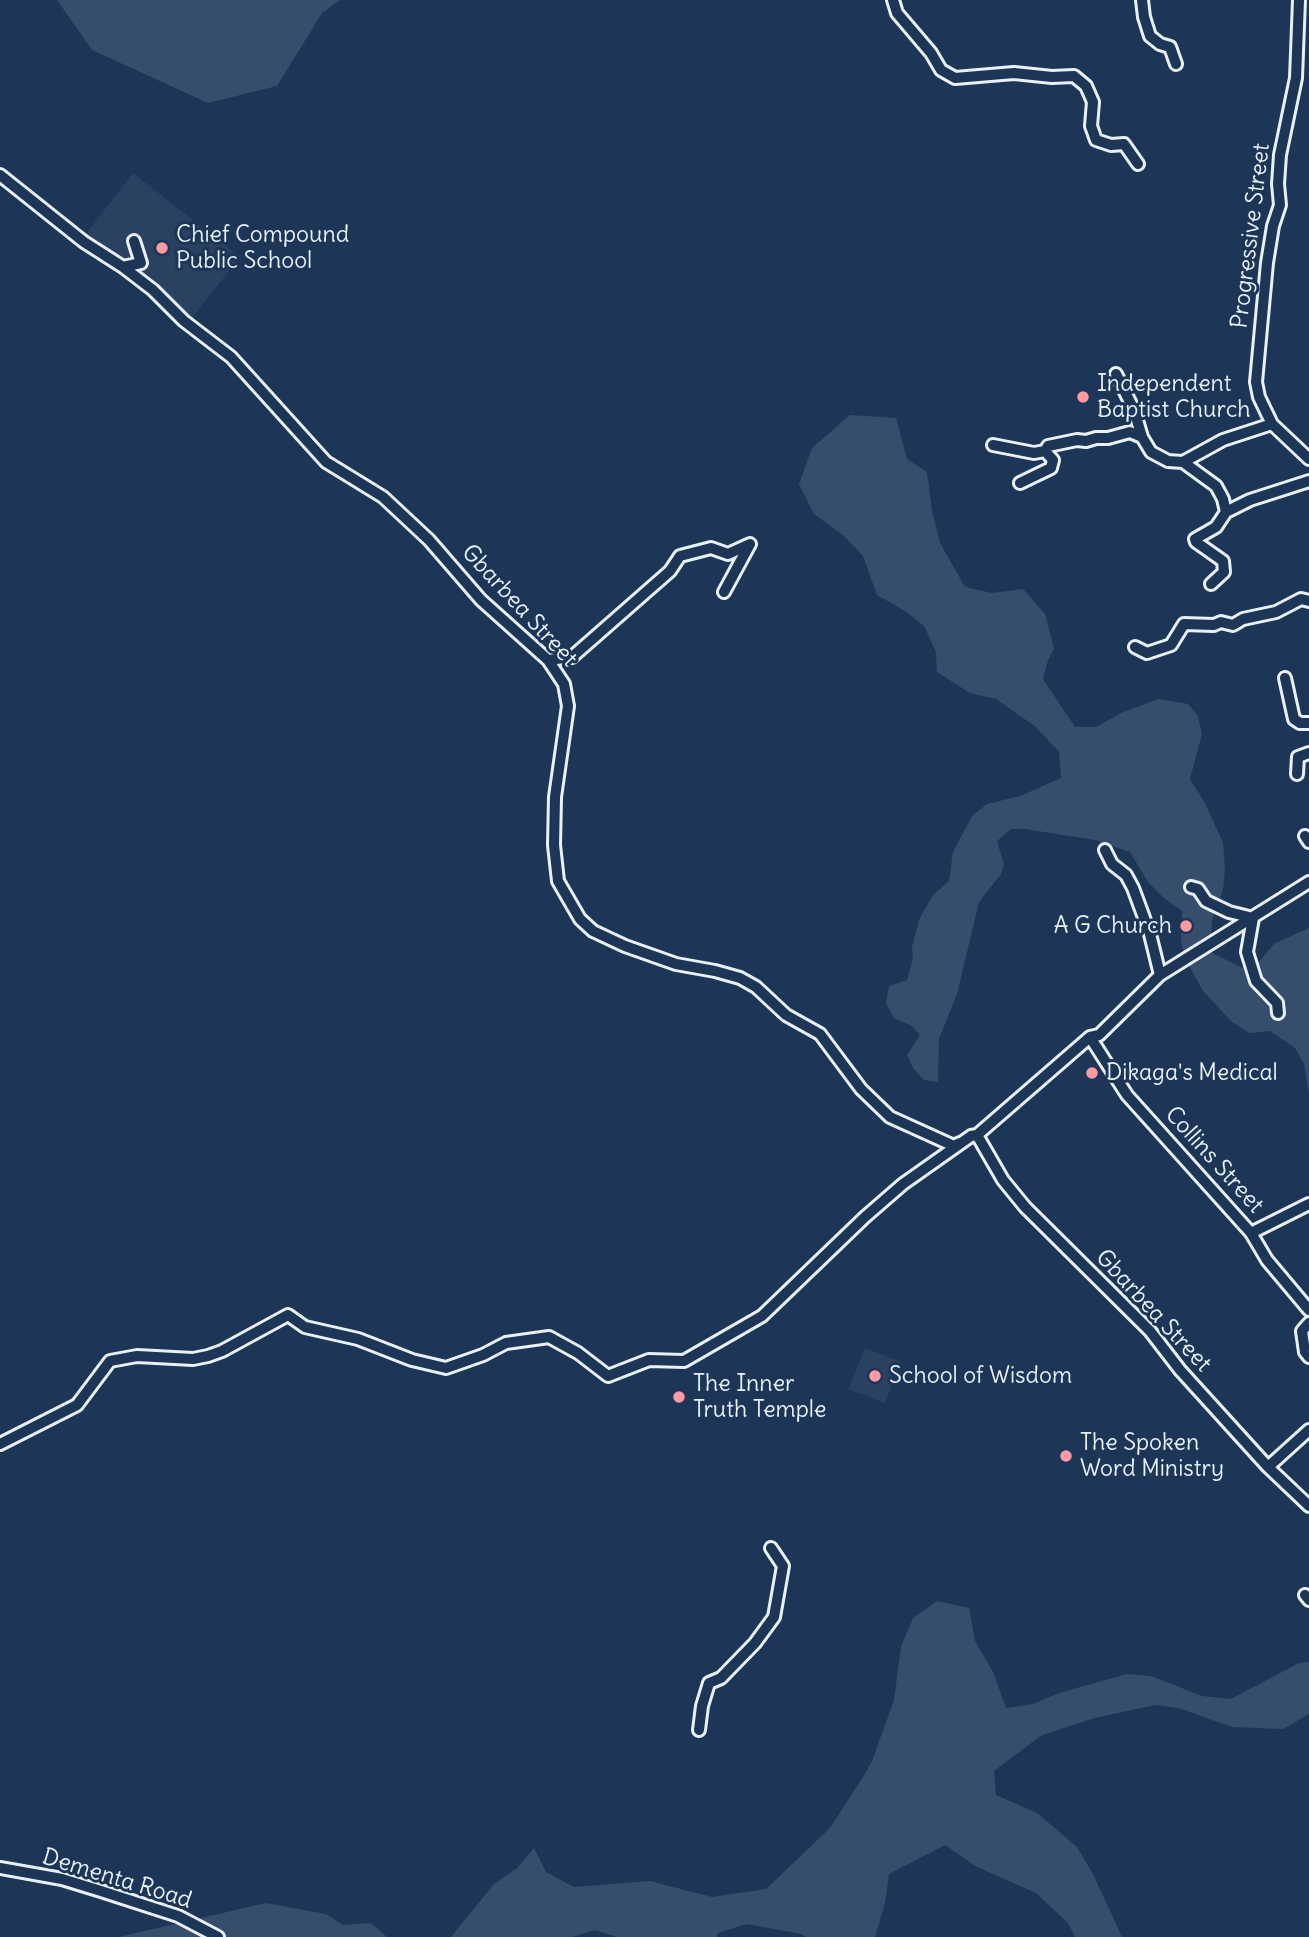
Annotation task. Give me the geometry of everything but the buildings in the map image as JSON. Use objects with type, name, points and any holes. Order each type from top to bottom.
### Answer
[{"type":"street","points":[[893,0],[897,13],[931,53],[941,70],[955,78],[1014,73],[1052,78],[1074,76],[1086,86],[1093,102],[1091,126],[1096,140],[1111,145],[1124,144],[1138,164]]},
{"type":"street","points":[[1142,0],[1150,36],[1160,44],[1170,47],[1176,64]]},
{"type":"street","name":"Progressive Street","points":[[1299,0],[1296,78],[1280,155],[1280,205],[1273,226],[1267,263],[1256,364],[1259,397],[1272,424],[1309,459]]},
{"type":"street","name":"Gbarbea Street","points":[[0,175],[83,242],[123,267],[231,357],[327,462],[383,497],[420,531],[481,600],[548,660],[564,684],[568,706],[555,797],[554,845],[558,881],[580,919],[593,931],[625,946],[676,964],[740,978],[756,987],[786,1015],[820,1034],[861,1089],[890,1118],[954,1146],[974,1135],[1003,1180],[1025,1207],[1150,1331],[1180,1370],[1268,1466],[1309,1506]]},
{"type":"street","points":[[123,267],[141,263],[134,241]]},
{"type":"street","points":[[1116,374],[1151,452],[1168,461],[1183,462],[1216,486],[1226,512]]},
{"type":"street","points":[[1183,462],[1223,440],[1272,424]]},
{"type":"street","points":[[1045,451],[1048,446],[1077,440],[1108,438],[1130,432],[1142,437]]},
{"type":"street","points":[[993,445],[1025,452],[1045,451]]},
{"type":"street","points":[[1020,483],[1051,468],[1053,460],[1045,451]]},
{"type":"street","points":[[1211,584],[1224,572],[1223,561],[1195,539],[1216,527],[1226,512],[1250,500],[1309,481]]},
{"type":"street","points":[[548,660],[572,657],[670,571],[680,556],[711,548],[728,554],[750,544],[724,592]]},
{"type":"street","points":[[1135,647],[1147,653],[1171,645],[1184,624],[1214,625],[1221,622],[1233,625],[1243,619],[1276,612],[1301,599],[1309,601]]},
{"type":"street","points":[[1285,678],[1294,719],[1300,723],[1309,723]]},
{"type":"street","points":[[1297,774],[1298,757],[1309,753]]},
{"type":"street","points":[[1105,850],[1112,864],[1126,875],[1133,888],[1150,934],[1160,975]]},
{"type":"street","points":[[0,1444],[77,1405],[110,1361],[137,1356],[193,1359],[208,1356],[288,1315],[305,1326],[358,1339],[412,1360],[446,1368],[483,1355],[506,1343],[549,1337],[578,1353],[608,1377],[649,1360],[684,1360],[762,1316],[776,1300],[903,1184],[974,1135],[1090,1037],[1099,1035],[1160,975],[1309,882]]},
{"type":"street","points":[[1191,887],[1198,889],[1206,901],[1229,912],[1253,918]]},
{"type":"street","points":[[1253,918],[1247,952],[1256,981],[1277,1003],[1278,1013]]},
{"type":"street","name":"Collins Street","points":[[1090,1037],[1127,1095],[1251,1233],[1267,1260],[1309,1310]]},
{"type":"street","points":[[1251,1233],[1309,1204]]},
{"type":"street","points":[[1309,1323],[1302,1331],[1305,1352],[1309,1357]]},
{"type":"street","points":[[1268,1466],[1309,1430]]},
{"type":"street","points":[[698,1730],[709,1683],[721,1678],[730,1669],[755,1643],[774,1617],[783,1566],[771,1548]]},
{"type":"street","name":"Dementa Road","points":[[0,1868],[62,1879],[101,1891],[178,1916],[218,1937]]},
{"type":"shaded area","points":[[57,0],[340,0],[322,13],[277,86],[208,103],[92,50]]},
{"type":"shaded area","name":"Chief Compound Public School","points":[[133,173],[240,257],[191,319],[82,239]]},
{"type":"shaded area","points":[[850,415],[896,418],[907,459],[927,472],[932,511],[940,543],[965,587],[992,593],[1023,589],[1045,614],[1054,649],[1043,679],[1075,727],[1096,727],[1123,712],[1159,699],[1188,704],[1198,716],[1202,734],[1190,779],[1205,803],[1223,843],[1225,869],[1223,890],[1212,921],[1210,952],[1243,968],[1259,962],[1274,944],[1309,928],[1309,1093],[1304,1064],[1295,1048],[1270,1031],[1249,1033],[1232,1022],[1203,991],[1187,962],[1181,943],[1182,911],[1148,882],[1130,852],[1095,840],[1025,829],[1011,829],[997,841],[1004,865],[1001,874],[979,902],[957,994],[939,1039],[938,1082],[924,1080],[913,1068],[907,1055],[920,1035],[912,1026],[894,1018],[886,1003],[889,986],[907,980],[920,918],[933,895],[949,881],[953,852],[972,816],[987,804],[1020,796],[1061,778],[1059,752],[1036,727],[996,699],[970,693],[937,672],[936,652],[924,626],[877,595],[863,556],[844,536],[814,514],[799,484],[812,448]]},
{"type":"shaded area","name":"School of Wisdom","points":[[865,1348],[901,1362],[885,1403],[848,1389]]},
{"type":"shaded area","points":[[937,1601],[969,1608],[975,1641],[993,1672],[1006,1708],[1033,1704],[1059,1693],[1127,1674],[1151,1676],[1202,1696],[1231,1699],[1299,1663],[1309,1662],[1309,1714],[1283,1729],[1232,1727],[1179,1708],[1155,1705],[1095,1718],[1042,1735],[994,1771],[996,1795],[1037,1813],[1077,1847],[1094,1876],[1122,1937],[1075,1937],[1068,1923],[1036,1893],[977,1867],[945,1845],[889,1874],[885,1903],[875,1937],[806,1937],[747,1924],[718,1933],[717,1937],[617,1937],[595,1930],[572,1937],[451,1937],[494,1884],[517,1868],[534,1848],[546,1872],[574,1887],[650,1881],[712,1897],[766,1889],[830,1828],[863,1777],[872,1761],[894,1700],[901,1647],[913,1618]]},
{"type":"shaded area","points":[[266,1903],[326,1914],[343,1925],[371,1923],[387,1937],[119,1937]]},
{"type":"place","name":"Chief Compound Public School","points":[[162,248]]},
{"type":"place","name":"Independent Baptist Church","points":[[1083,397]]},
{"type":"place","name":"A G Church","points":[[1186,926]]},
{"type":"place","name":"Dikaga's Medical","points":[[1092,1073]]},
{"type":"place","name":"School of Wisdom","points":[[875,1376]]},
{"type":"place","name":"The Inner Truth Temple","points":[[679,1397]]},
{"type":"place","name":"The Spoken Word Ministry","points":[[1066,1456]]}]
